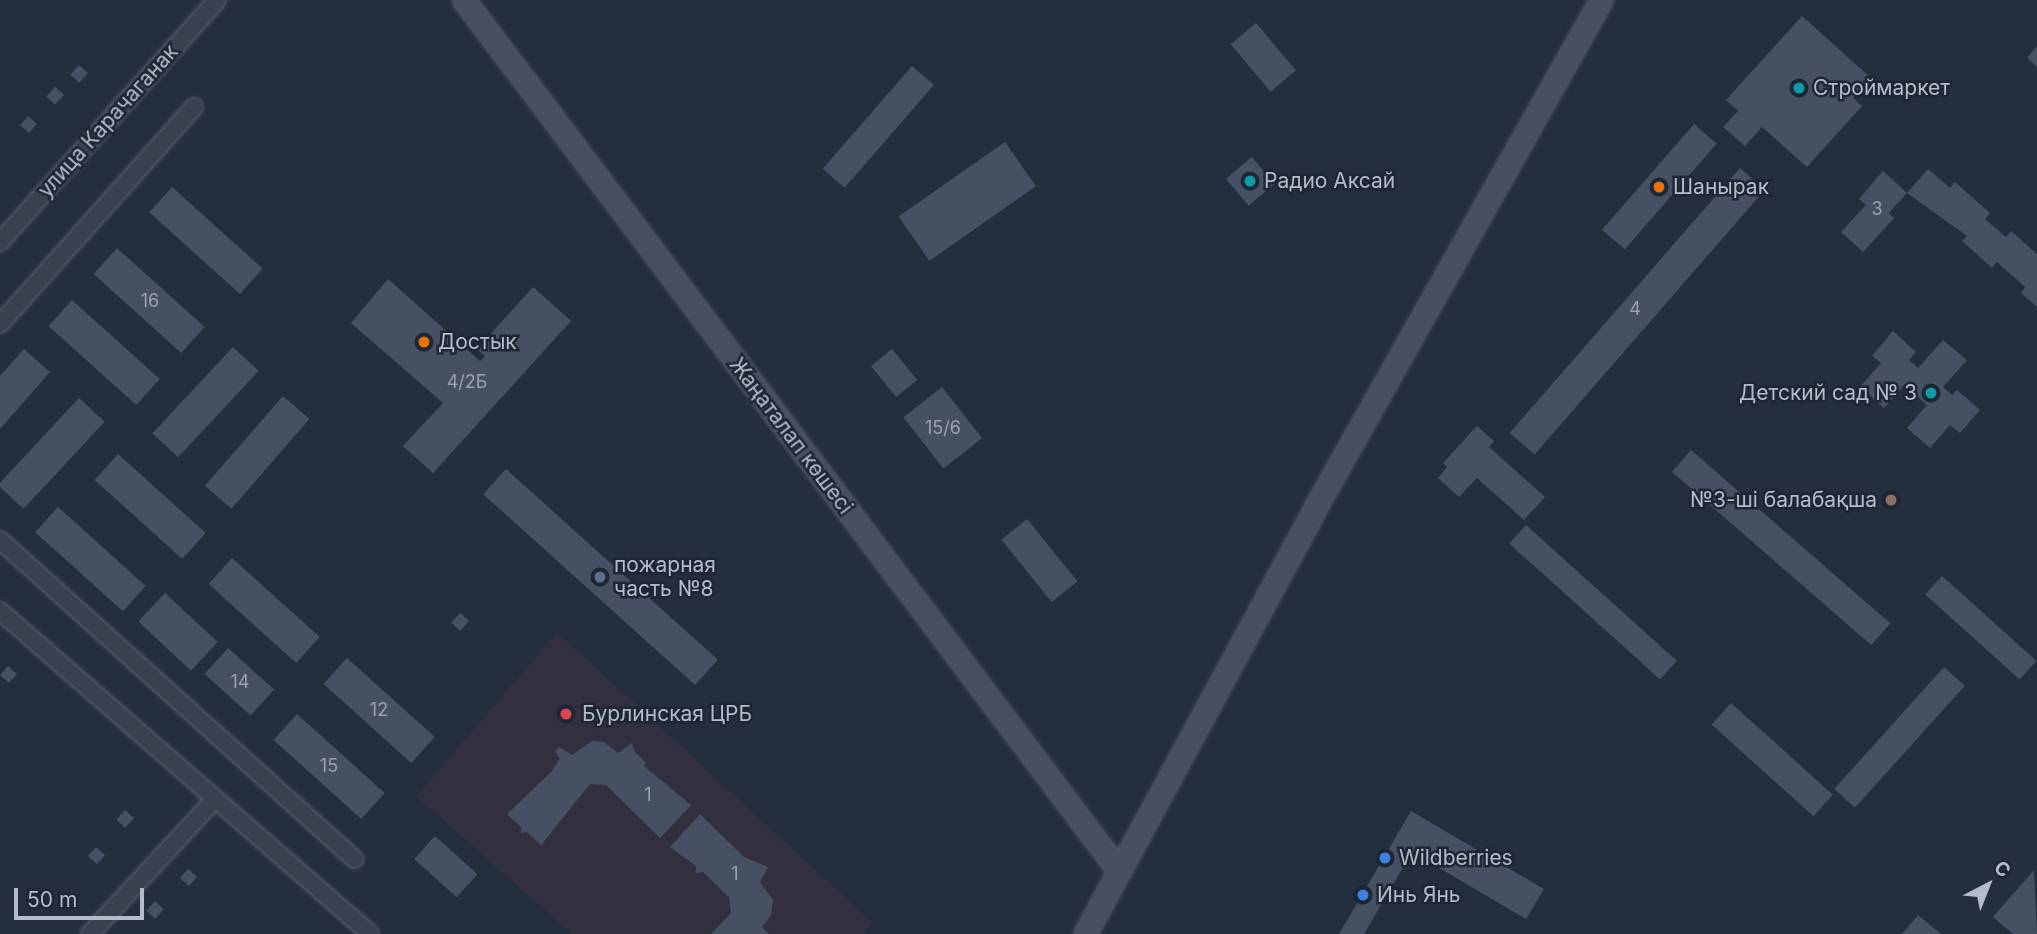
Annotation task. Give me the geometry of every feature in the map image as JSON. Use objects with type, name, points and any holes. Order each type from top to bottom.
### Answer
[{"type":"main road","name":"Жаңаталап көшесі","points":[[464,0],[1119,871]]},
{"type":"main road","points":[[1085,934],[1315,508],[1601,0]]},
{"type":"street","name":"улица Карачаганак","points":[[0,242],[217,0]]},
{"type":"street","points":[[0,324],[194,107]]},
{"type":"street","points":[[0,540],[354,859]]},
{"type":"street","points":[[1,613],[370,934]]},
{"type":"street","points":[[90,934],[214,800]]},
{"type":"shaded area","name":"Бурлинская ЦРБ","points":[[557,632],[872,922],[864,934],[572,934],[416,796]]},
{"type":"building","name":"Строймаркет","points":[[1802,16],[1871,78],[1853,98],[1862,106],[1807,167],[1762,127],[1745,146],[1723,127],[1738,111],[1726,100]]},
{"type":"building","points":[[1256,23],[1296,70],[1271,92],[1231,44]]},
{"type":"building","points":[[2037,46],[2037,67],[2027,58]]},
{"type":"building","points":[[79,65],[88,73],[79,83],[70,75]]},
{"type":"building","points":[[912,66],[934,85],[845,188],[823,169]]},
{"type":"building","points":[[55,87],[64,95],[55,105],[46,97]]},
{"type":"building","points":[[28,116],[37,124],[29,133],[20,125]]},
{"type":"building","name":"Шанырак","points":[[1694,124],[1717,144],[1625,249],[1602,230]]},
{"type":"building","points":[[1005,142],[1036,186],[929,261],[899,217]]},
{"type":"building","name":"Радио Аксай","points":[[1252,157],[1274,184],[1248,206],[1226,179]]},
{"type":"building","points":[[1740,168],[1765,190],[1535,455],[1510,433]]},
{"type":"building","points":[[1928,169],[1950,188],[1955,182],[1990,213],[1985,219],[2006,237],[2011,231],[2037,254],[2037,307],[2021,293],[2025,287],[1997,262],[1992,268],[1962,241],[1967,236],[1907,193]]},
{"type":"building","points":[[1883,171],[1907,193],[1889,213],[1894,218],[1863,252],[1841,232],[1866,205],[1859,199]]},
{"type":"building","points":[[172,187],[263,269],[240,294],[149,212]]},
{"type":"building","points":[[117,248],[205,327],[181,353],[94,274]]},
{"type":"building","points":[[388,279],[480,361],[485,356],[477,349],[533,287],[571,321],[433,473],[403,446],[443,403],[351,323]]},
{"type":"building","points":[[72,300],[160,379],[136,405],[49,326]]},
{"type":"building","name":"Детский сад № 3","points":[[1893,331],[1916,352],[1909,360],[1918,368],[1943,340],[1967,360],[1943,387],[1952,395],[1957,390],[1980,410],[1960,433],[1950,425],[1930,448],[1907,428],[1927,405],[1904,385],[1884,408],[1860,387],[1881,363],[1872,356]]},
{"type":"building","points":[[233,347],[259,371],[178,457],[153,433]]},
{"type":"building","points":[[24,349],[50,372],[0,429],[0,376]]},
{"type":"building","points":[[892,349],[917,380],[896,397],[871,366]]},
{"type":"building","points":[[942,387],[982,438],[943,468],[903,417]]},
{"type":"building","points":[[283,396],[309,419],[231,509],[205,486]]},
{"type":"building","points":[[79,398],[105,422],[23,509],[0,487],[0,483]]},
{"type":"building","points":[[1477,426],[1494,441],[1489,447],[1545,497],[1524,520],[1477,478],[1459,497],[1438,478],[1447,467],[1443,463]]},
{"type":"building","points":[[1691,450],[1890,623],[1871,645],[1672,472]]},
{"type":"building","points":[[118,454],[206,533],[182,559],[95,480]]},
{"type":"building","name":"пожарная часть №8","points":[[506,469],[718,660],[695,685],[483,494]]},
{"type":"building","points":[[58,507],[146,586],[123,611],[35,532]]},
{"type":"building","points":[[1027,519],[1077,581],[1052,602],[1001,540]]},
{"type":"building","points":[[1526,525],[1677,661],[1660,679],[1509,544]]},
{"type":"building","points":[[232,558],[320,637],[296,663],[209,584]]},
{"type":"building","points":[[1942,576],[2036,661],[2020,680],[1925,595]]},
{"type":"building","points":[[165,593],[218,642],[191,671],[138,622]]},
{"type":"building","points":[[460,613],[469,621],[460,631],[451,623]]},
{"type":"building","points":[[228,648],[274,689],[251,715],[205,674]]},
{"type":"building","points":[[347,658],[435,737],[411,763],[324,684]]},
{"type":"building","points":[[8,666],[17,674],[9,683],[0,675]]},
{"type":"building","points":[[1944,667],[1965,686],[1855,808],[1834,789]]},
{"type":"building","points":[[1731,703],[1833,795],[1813,816],[1712,725]]},
{"type":"building","points":[[297,714],[385,793],[361,819],[274,740]]},
{"type":"building","points":[[592,741],[604,742],[618,753],[632,743],[634,751],[646,763],[644,766],[691,805],[660,838],[606,785],[590,784],[541,845],[527,832],[521,833],[521,827],[507,814],[552,771],[560,758],[555,752],[559,747],[572,755]]},
{"type":"building","points":[[125,810],[134,818],[125,828],[116,820]]},
{"type":"building","points":[[1411,811],[1544,889],[1526,919],[1412,852],[1364,934],[1339,934]]},
{"type":"building","points":[[700,814],[744,857],[768,867],[760,882],[773,900],[771,915],[762,927],[769,934],[711,934],[731,913],[729,897],[703,872],[696,873],[696,866],[670,847]]},
{"type":"building","points":[[435,836],[477,874],[457,897],[414,859]]},
{"type":"building","points":[[96,847],[105,855],[97,864],[88,856]]},
{"type":"building","points":[[188,869],[197,877],[189,886],[180,878]]},
{"type":"building","points":[[2034,870],[2037,934],[2013,934],[1993,917]]},
{"type":"building","points":[[155,901],[164,909],[155,919],[146,911]]},
{"type":"building","points":[[1918,915],[1941,934],[1902,934]]},
{"type":"place","name":"Строймаркет","points":[[1799,88]]},
{"type":"place","name":"Радио Аксай","points":[[1250,181]]},
{"type":"place","name":"Шанырак","points":[[1659,187]]},
{"type":"place","name":"Достык","points":[[424,342]]},
{"type":"place","name":"Детский сад № 3","points":[[1931,393]]},
{"type":"place","name":"№3-ші балабақша","points":[[1891,500]]},
{"type":"place","name":"пожарная часть №8","points":[[600,577]]},
{"type":"place","name":"Бурлинская ЦРБ","points":[[566,714]]},
{"type":"place","name":"Wildberries","points":[[1385,858]]},
{"type":"place","name":"Инь Янь","points":[[1363,895]]}]
